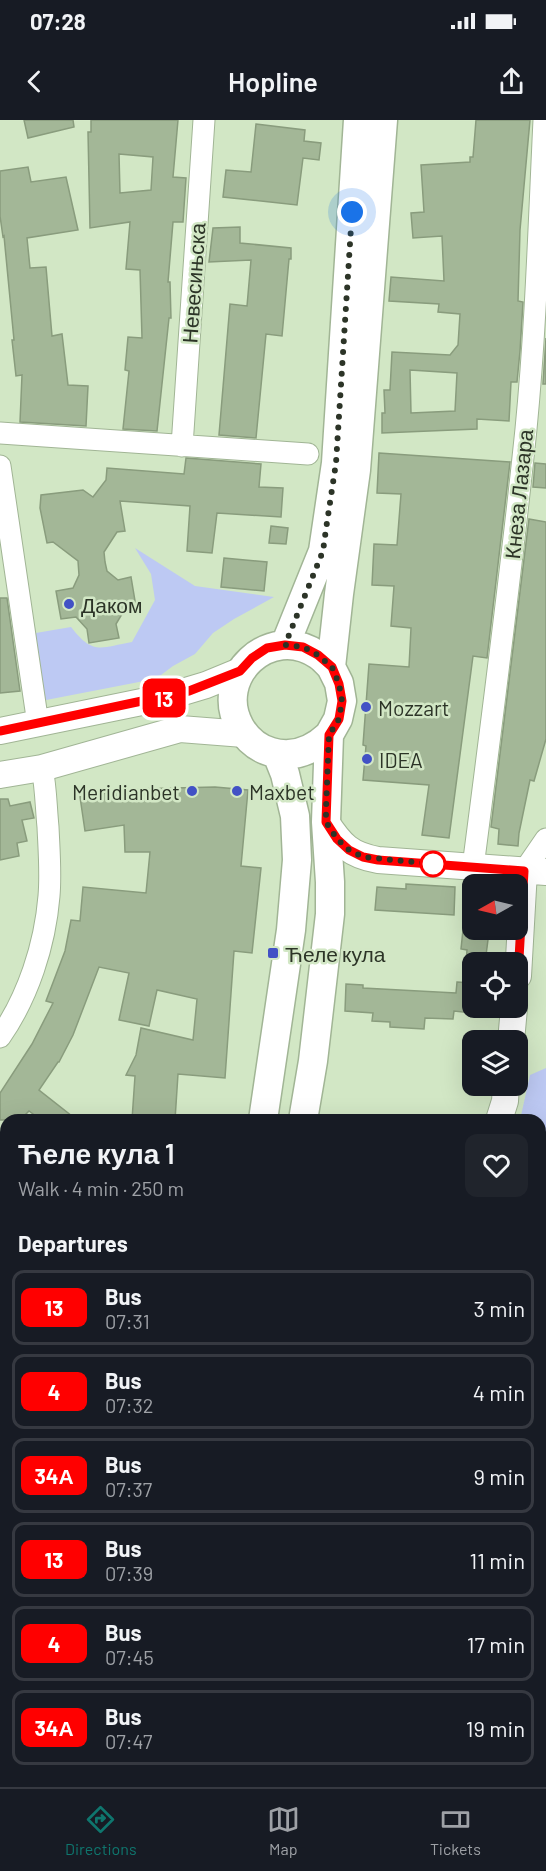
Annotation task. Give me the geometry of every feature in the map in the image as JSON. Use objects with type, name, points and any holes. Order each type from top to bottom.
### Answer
[{"type":"main road","points":[[285,645],[323,551],[336,463],[358,120]]},
{"type":"main road","points":[[332,667],[339,594],[356,470],[383,120]]},
{"type":"main road","points":[[285,645],[303,647],[318,655],[332,667],[339,684],[342,701],[339,719],[329,735],[319,745],[306,752],[292,755],[277,754],[253,743],[244,734],[236,719],[232,703],[234,687],[240,671],[252,658],[267,648],[285,645]]},
{"type":"main road","points":[[304,1114],[313,1061],[330,914],[326,822],[329,735]]},
{"type":"main road","points":[[265,1114],[291,930],[297,860],[295,816],[285,774],[277,754]]},
{"type":"street","name":"Невесињска","points":[[182,446],[204,120]]},
{"type":"street","name":"Кнеза Лазара","points":[[472,867],[503,635],[526,426],[542,243],[544,120]]},
{"type":"street","points":[[0,433],[308,454]]},
{"type":"street","points":[[0,466],[38,724]]},
{"type":"street","points":[[0,731],[166,697],[240,671]]},
{"type":"street","points":[[0,775],[42,768],[180,729],[244,734]]},
{"type":"street","points":[[0,1037],[29,981],[47,915],[49,853],[45,782],[42,768]]},
{"type":"street","points":[[326,822],[337,839],[349,850],[363,857],[535,872]]},
{"type":"street","points":[[522,952],[535,872],[546,839]]},
{"type":"street","points":[[501,1114],[505,1096]]},
{"type":"shaded area","points":[[135,548],[195,586],[274,597],[213,633],[195,654],[161,675],[139,682],[41,701],[30,634],[71,627],[91,646],[104,647],[132,642],[155,600],[151,574]]},
{"type":"shaded area","points":[[546,1068],[546,1114],[521,1114],[525,1096],[528,1096],[530,1075]]},
{"type":"building","points":[[24,120],[73,120],[74,127],[28,138]]},
{"type":"building","points":[[91,120],[178,120],[173,177],[186,178],[183,222],[173,222],[168,282],[170,282],[171,318],[169,318],[157,431],[123,429],[129,371],[125,370],[128,337],[142,338],[140,270],[126,269],[130,222],[90,228],[88,132],[91,132]],"holes":[[[119,154],[153,157],[151,190],[120,193]]]},
{"type":"building","points":[[476,120],[530,120],[520,230],[518,301],[523,302],[520,351],[517,382],[511,382],[509,421],[477,419],[477,429],[382,433],[382,413],[385,413],[384,390],[390,390],[392,352],[450,355],[458,345],[460,314],[438,312],[439,304],[389,301],[391,277],[444,281],[442,236],[413,238],[411,213],[424,212],[421,165],[470,162],[470,157],[473,157]],"holes":[[[410,370],[457,373],[455,411],[411,413]]]},
{"type":"building","points":[[256,124],[305,130],[304,141],[321,143],[319,160],[303,158],[297,205],[223,197],[226,170],[251,172]]},
{"type":"building","points":[[28,167],[31,182],[66,177],[78,230],[27,238],[30,268],[46,267],[52,336],[62,334],[68,385],[88,386],[86,426],[20,422],[22,375],[16,376],[12,340],[14,340],[4,236],[0,216],[0,171]]},
{"type":"building","points":[[240,227],[240,243],[291,248],[282,336],[266,334],[256,438],[219,435],[230,304],[247,306],[251,260],[209,262],[213,228]]},
{"type":"building","points":[[546,338],[546,384],[543,384]]},
{"type":"building","points":[[379,453],[510,462],[487,658],[473,656],[449,838],[422,835],[429,785],[363,780],[366,746],[363,745],[369,664],[409,667],[411,628],[391,626],[394,586],[372,585],[374,544],[397,545],[401,494],[377,493]]},
{"type":"building","points":[[186,458],[261,464],[259,487],[283,488],[281,517],[217,513],[212,553],[187,551],[190,506],[120,501],[125,531],[117,532],[104,552],[105,562],[107,571],[118,580],[131,577],[136,607],[125,609],[116,624],[119,638],[89,643],[87,629],[76,617],[61,619],[56,591],[73,588],[79,575],[78,561],[53,542],[47,543],[40,508],[41,495],[83,490],[93,497],[106,480],[107,468],[184,474]]},
{"type":"building","points":[[535,463],[546,464],[546,488],[533,487]]},
{"type":"building","points":[[529,519],[546,522],[546,739],[534,781],[530,780],[518,846],[498,844],[499,829],[491,827]]},
{"type":"building","points":[[271,526],[288,528],[286,544],[269,543]]},
{"type":"building","points":[[224,558],[267,562],[264,591],[221,587]]},
{"type":"building","points":[[0,598],[7,598],[20,691],[0,693]]},
{"type":"building","points":[[215,787],[248,790],[241,866],[261,868],[252,953],[234,951],[225,1078],[178,1074],[175,1114],[132,1114],[135,1076],[126,1075],[136,1055],[141,1028],[193,1040],[197,999],[157,990],[149,1026],[119,1020],[129,973],[99,967],[73,1035],[59,1062],[39,1090],[69,1114],[33,1114],[29,1111],[26,1114],[0,1114],[0,1093],[32,1044],[53,1003],[46,1001],[65,951],[71,920],[80,921],[83,887],[146,893],[150,852],[125,852],[124,825],[85,831],[80,797],[133,789]]},
{"type":"building","points":[[0,799],[8,799],[10,806],[30,802],[34,818],[22,820],[27,841],[17,843],[19,856],[0,860]]},
{"type":"building","points":[[406,884],[455,887],[454,915],[375,910],[377,887],[406,889]]},
{"type":"building","points":[[462,940],[488,940],[486,952],[467,952],[467,950],[461,949]]},
{"type":"building","points":[[457,982],[462,982],[462,1012],[454,1011],[453,1019],[425,1018],[424,1029],[390,1027],[390,1022],[372,1021],[373,1013],[345,1011],[346,984],[363,985],[363,988],[456,993]]},
{"type":"bus line","name":"13","points":[[0,731],[189,691],[240,671],[252,658],[267,648],[285,645],[303,647],[318,655],[332,667],[339,684],[342,701],[339,719],[329,735],[326,809],[326,822],[337,839],[349,850],[363,857],[378,860],[524,871],[519,952]]},
{"type":"place","name":"Даком","points":[[69,604]]},
{"type":"place","name":"Mozzart","points":[[366,707]]},
{"type":"place","name":"IDEA","points":[[367,759]]},
{"type":"place","name":"Meridianbet","points":[[192,791]]},
{"type":"place","name":"Maxbet","points":[[237,791]]},
{"type":"place","name":"Ћеле кула","points":[[273,953]]},
{"type":"route","points":[[352,212],[336,463],[323,551],[285,645],[303,647],[318,655],[332,667],[339,684],[342,701],[339,719],[329,735],[326,809],[326,822],[337,839],[349,850],[363,857],[433,864]]}]
